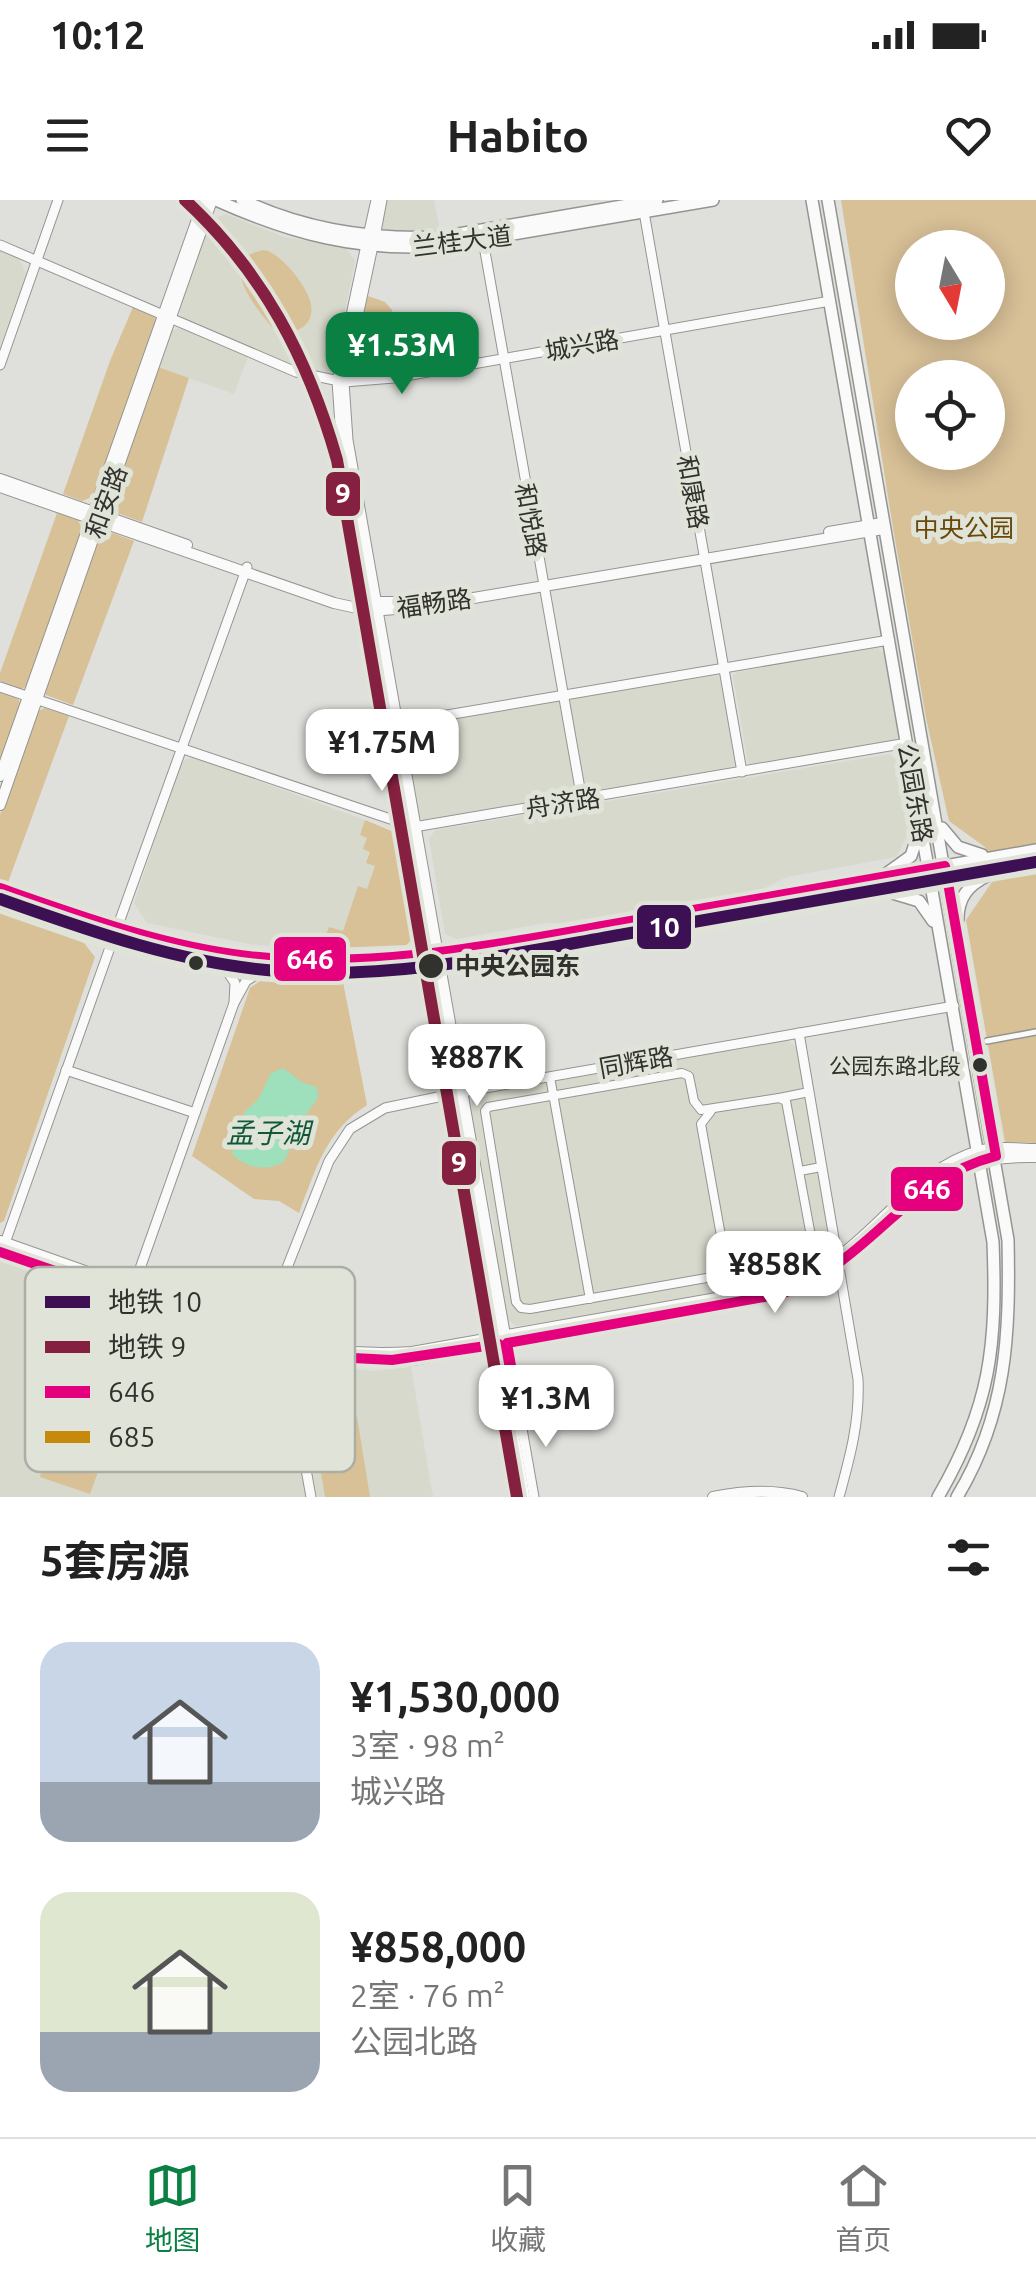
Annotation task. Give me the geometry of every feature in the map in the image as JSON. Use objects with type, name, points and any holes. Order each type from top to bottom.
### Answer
[{"type":"main road","name":"和安路","points":[[168,317],[204,200]]},
{"type":"main road","name":"和安路","points":[[0,776],[214,200]]},
{"type":"main road","name":"兰桂大道","points":[[214,200],[286,230],[370,241],[441,237],[642,205],[713,200]]},
{"type":"main road","name":"兰桂大道","points":[[242,200],[288,220],[405,249],[484,240],[657,200]]},
{"type":"main road","points":[[800,200],[815,216]]},
{"type":"main road","name":"公园东路","points":[[812,200],[937,820],[1008,1240],[1007,1356],[992,1423],[957,1497]]},
{"type":"main road","name":"公园东路","points":[[828,200],[889,640],[994,1242],[992,1357],[977,1416],[938,1497]]},
{"type":"main road","points":[[836,200],[838,262]]},
{"type":"main road","name":"福畅路","points":[[0,479],[97,517]]},
{"type":"main road","name":"福畅路","points":[[0,487],[97,517],[334,603],[374,607],[876,527]]},
{"type":"main road","name":"和安路","points":[[0,804],[32,698]]},
{"type":"main road","points":[[937,820],[958,847],[998,864]]},
{"type":"main road","points":[[878,884],[911,856],[920,823]]},
{"type":"main road","points":[[958,938],[958,906],[964,893],[998,864],[1036,850]]},
{"type":"main road","points":[[0,901],[223,965],[322,973],[434,959],[998,864],[1036,864]]},
{"type":"main road","points":[[878,884],[918,901],[929,911],[942,941]]},
{"type":"main road","points":[[0,888],[115,933],[186,946],[250,956],[323,960],[434,959]]},
{"type":"main road","points":[[355,1354],[412,1352],[502,1340],[778,1286],[838,1262],[910,1191],[940,1168],[981,1154],[1036,1149]]},
{"type":"main road","points":[[995,1152],[1036,1157]]},
{"type":"main road","points":[[2,1245],[62,1267]]},
{"type":"main road","points":[[714,1497],[740,1492],[786,1492],[802,1497]]},
{"type":"street","points":[[0,365],[58,200]]},
{"type":"street","points":[[379,200],[340,381],[374,607],[502,1340],[525,1497]]},
{"type":"street","name":"和康路","points":[[642,205],[742,772]]},
{"type":"street","name":"和悦路","points":[[484,240],[582,800]]},
{"type":"street","name":"城兴路","points":[[0,245],[296,372],[340,381],[394,378],[830,301]]},
{"type":"street","points":[[2,1245],[246,569]]},
{"type":"street","points":[[394,724],[889,640]]},
{"type":"street","name":"舟济路","points":[[0,686],[411,826],[907,743]]},
{"type":"street","points":[[223,965],[235,983],[234,1003]]},
{"type":"street","points":[[140,1267],[234,1003],[246,980],[266,969]]},
{"type":"street","name":"同辉路","points":[[289,1267],[339,1144],[350,1128],[385,1108],[954,1006]]},
{"type":"street","points":[[987,1041],[1036,1032]]},
{"type":"street","points":[[799,1034],[858,1379],[860,1408],[855,1442],[838,1497]]},
{"type":"street","points":[[66,1070],[195,1114]]},
{"type":"street","points":[[779,1098],[788,1104],[813,1247],[804,1262],[530,1309],[518,1305],[492,1164],[485,1111],[488,1107],[682,1073],[689,1076],[698,1108],[809,1092]]},
{"type":"street","points":[[550,1076],[590,1299]]},
{"type":"street","points":[[716,1108],[705,1115],[701,1124],[728,1275]]},
{"type":"street","points":[[472,1168],[492,1164]]},
{"type":"street","points":[[800,1172],[822,1167]]},
{"type":"street","points":[[668,1285],[673,1309]]},
{"type":"street","points":[[502,1340],[534,1497]]},
{"type":"street","name":"同辉路","points":[[307,1472],[311,1497]]},
{"type":"shaded area","points":[[386,200],[434,200],[440,232],[385,232],[380,226]]},
{"type":"shaded area","points":[[226,214],[284,237],[345,247],[355,261],[333,371],[327,375],[296,367],[182,318],[179,310],[210,220]]},
{"type":"shaded area","points":[[0,250],[19,258],[26,274],[0,346]]},
{"type":"shaded area","points":[[180,328],[248,357],[234,394],[158,367],[170,331]]},
{"type":"shaded area","points":[[877,648],[884,653],[898,737],[892,743],[754,767],[748,763],[733,676],[737,672]]},
{"type":"shaded area","points":[[717,675],[722,679],[737,765],[732,771],[426,822],[418,816],[404,733],[409,726]]},
{"type":"shaded area","points":[[889,754],[899,762],[911,828],[896,857],[787,877],[765,888],[561,923],[456,939],[445,934],[429,839],[435,830]]},
{"type":"shaded area","points":[[192,757],[365,820],[360,835],[367,837],[375,866],[367,889],[358,887],[343,931],[310,949],[249,944],[147,923],[134,903],[181,762]]},
{"type":"shaded area","points":[[787,1040],[797,1047],[832,1251],[827,1258],[776,1283],[591,1316],[516,1326],[507,1319],[494,1249],[495,1231],[469,1105],[476,1095]]},
{"type":"shaded area","points":[[0,1257],[29,1267],[25,1267],[25,1472],[303,1472],[307,1497],[0,1497]]},
{"type":"shaded area","points":[[411,1367],[433,1497],[317,1497],[313,1472],[355,1472],[355,1369]]},
{"type":"green space","name":"中央公园","points":[[841,200],[1036,200],[1036,1143],[1005,1142],[966,920],[992,882],[985,847],[949,821],[926,718]]},
{"type":"green space","points":[[264,250],[286,264],[309,298],[309,320],[299,329],[286,332],[272,327],[243,284],[242,263]]},
{"type":"green space","points":[[368,296],[385,302],[392,310],[403,372],[357,377],[350,371]]},
{"type":"green space","points":[[133,307],[154,316],[158,324],[95,496],[82,501],[63,494]]},
{"type":"green space","points":[[158,367],[189,378],[142,522],[117,513],[111,502]]},
{"type":"green space","points":[[57,513],[78,520],[84,533],[28,686],[21,689],[0,681],[0,673]]},
{"type":"green space","points":[[113,533],[134,541],[73,705],[43,691],[100,538]]},
{"type":"green space","points":[[0,692],[18,699],[22,706],[0,768]]},
{"type":"green space","points":[[45,708],[69,716],[7,885],[0,882],[0,815],[36,712]]},
{"type":"green space","points":[[365,820],[401,835],[418,935],[406,945],[310,949],[324,940],[329,927],[343,931],[358,886],[367,889],[375,866],[366,863],[370,852],[363,849],[367,838],[360,835]]},
{"type":"green space","points":[[0,913],[84,943],[95,957],[4,1221],[0,1223]]},
{"type":"green space","points":[[263,979],[343,982],[367,1105],[332,1139],[299,1213],[279,1201],[254,1199],[192,1156],[250,988]]},
{"type":"green space","points":[[355,1416],[370,1497],[325,1497],[321,1472],[355,1472]]},
{"type":"green space","points":[[42,1472],[98,1472],[90,1494],[40,1477]]},
{"type":"water","name":"孟子湖","points":[[283,1068],[303,1083],[317,1087],[318,1098],[302,1120],[284,1162],[263,1168],[250,1165],[232,1154],[244,1113],[259,1098],[271,1073]]},
{"type":"metro line","name":"9","points":[[185,200],[238,257],[279,319],[312,386],[337,460],[517,1497]]},
{"type":"metro line","name":"10","points":[[0,899],[102,934],[207,961],[278,971],[366,972],[496,957],[1036,862]]},
{"type":"transit line","name":"685","points":[[0,904],[122,945],[185,961],[248,971],[347,974],[494,960],[1036,865]]},
{"type":"transit line","name":"646","points":[[0,888],[122,929],[184,945],[248,956],[337,960],[426,954],[514,941],[945,866],[996,1156],[936,1183],[839,1262],[781,1294],[507,1343],[519,1411],[535,1408]]},
{"type":"transit line","name":"646","points":[[0,1252],[43,1267]]},
{"type":"transit line","name":"646","points":[[355,1358],[392,1360],[499,1344],[503,1371]]},
{"type":"place","name":"中央公园东","points":[[431,966]]},
{"type":"place","name":"公园东路北段","points":[[980,1065]]}]
